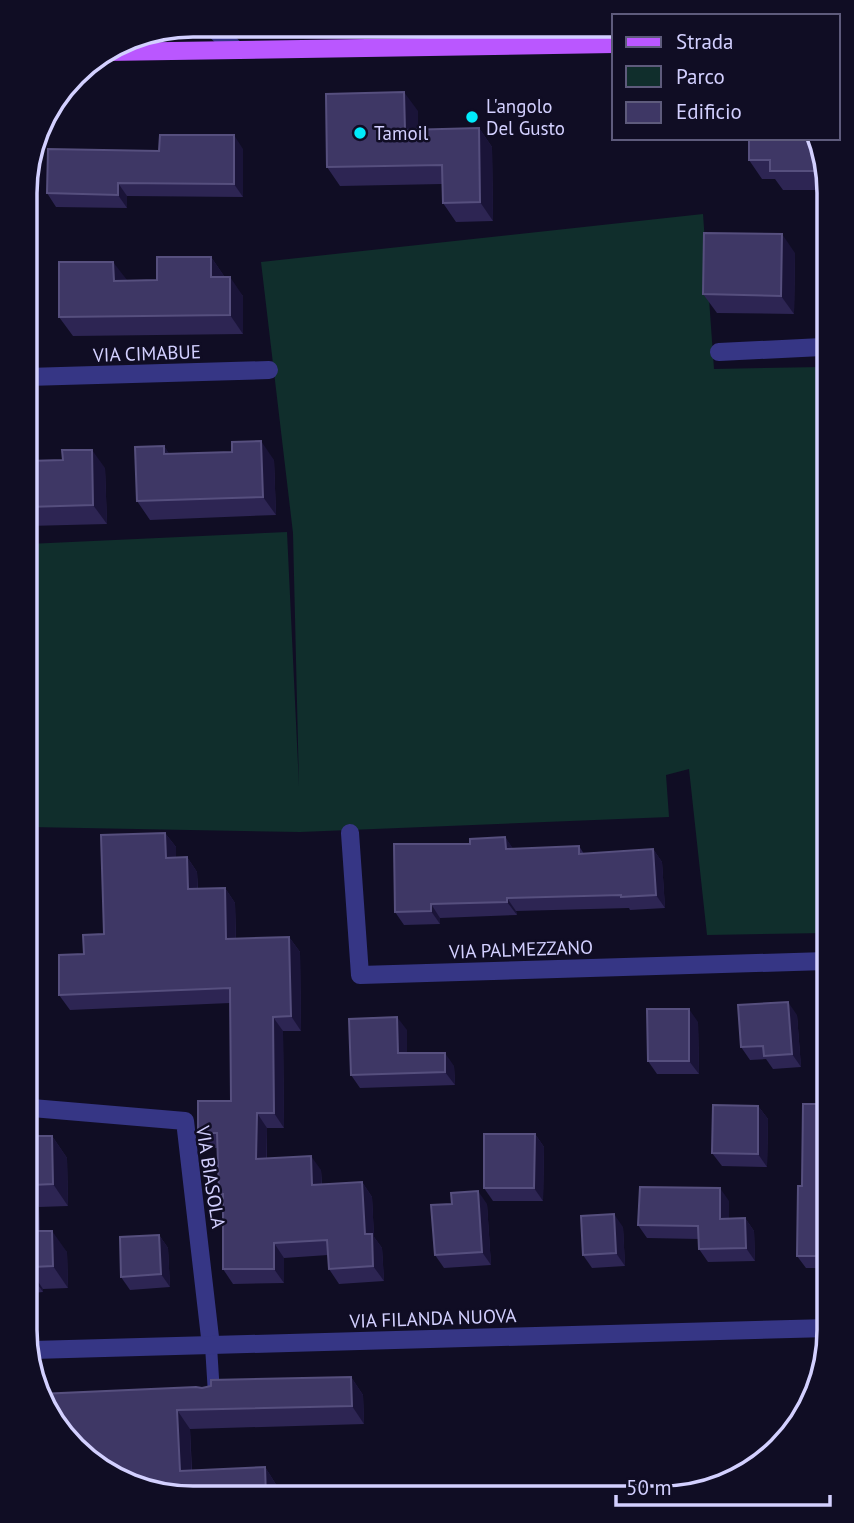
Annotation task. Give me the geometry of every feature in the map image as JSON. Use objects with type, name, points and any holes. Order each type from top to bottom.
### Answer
[{"type":"main road","points":[[128,52],[612,44]]},
{"type":"street","points":[[222,37],[236,50]]},
{"type":"street","points":[[719,352],[817,347]]},
{"type":"street","name":"VIA CIMABUE","points":[[37,377],[269,370]]},
{"type":"street","name":"VIA PALMEZZANO","points":[[350,833],[360,975],[817,961]]},
{"type":"street","name":"VIA BIASOLA","points":[[37,1108],[185,1121],[211,1346]]},
{"type":"street","name":"VIA FILANDA NUOVA","points":[[38,1351],[817,1328]]},
{"type":"lane","points":[[211,1346],[214,1398]]},
{"type":"green space","points":[[703,214],[714,369],[817,367],[817,933],[707,935],[689,769],[666,775],[669,817],[300,832],[37,827],[37,544],[287,532],[299,786],[293,533],[261,262]]},
{"type":"building","points":[[404,92],[405,130],[479,128],[480,202],[443,203],[442,165],[327,167],[326,94]]},
{"type":"building","points":[[160,135],[234,135],[234,184],[118,183],[118,195],[47,193],[48,149],[159,151]]},
{"type":"building","points":[[749,140],[808,140],[816,171],[770,171],[770,160],[749,160]]},
{"type":"building","points":[[704,233],[782,234],[781,296],[703,294]]},
{"type":"building","points":[[157,257],[211,257],[211,277],[230,277],[230,315],[59,317],[59,262],[113,262],[114,281],[157,280]]},
{"type":"building","points":[[261,441],[263,497],[137,501],[135,447],[164,446],[164,454],[232,452],[232,442]]},
{"type":"building","points":[[62,450],[92,450],[93,505],[37,507],[37,461],[63,460]]},
{"type":"building","points":[[165,833],[166,858],[187,857],[188,889],[225,888],[226,939],[289,937],[291,1016],[273,1017],[274,1113],[257,1113],[256,1159],[311,1156],[312,1185],[362,1182],[365,1234],[372,1234],[373,1266],[329,1269],[327,1240],[274,1243],[274,1269],[223,1269],[223,1194],[219,1194],[217,1133],[198,1133],[198,1101],[231,1101],[230,988],[59,995],[59,955],[84,954],[83,935],[104,934],[101,835]]},
{"type":"building","points":[[505,837],[506,849],[579,846],[579,854],[653,849],[656,895],[507,898],[507,902],[431,904],[431,911],[395,912],[394,844],[470,844],[470,839]]},
{"type":"building","points":[[788,1002],[792,1054],[764,1056],[763,1046],[741,1047],[738,1005]]},
{"type":"building","points":[[647,1009],[689,1009],[689,1061],[648,1061]]},
{"type":"building","points":[[397,1017],[398,1053],[445,1053],[445,1072],[351,1075],[349,1019]]},
{"type":"building","points":[[803,1104],[817,1104],[817,1256],[797,1256],[798,1186],[802,1186]]},
{"type":"building","points":[[713,1105],[758,1106],[758,1154],[712,1153]]},
{"type":"building","points":[[484,1134],[535,1134],[534,1188],[484,1188]]},
{"type":"building","points":[[37,1136],[52,1136],[53,1184],[37,1185]]},
{"type":"building","points":[[640,1187],[720,1188],[720,1219],[745,1218],[746,1248],[699,1249],[698,1226],[638,1225]]},
{"type":"building","points":[[478,1191],[482,1252],[435,1255],[431,1205],[452,1204],[451,1193]]},
{"type":"building","points":[[614,1214],[616,1253],[583,1255],[581,1216]]},
{"type":"building","points":[[37,1231],[52,1231],[53,1266],[37,1267]]},
{"type":"building","points":[[159,1235],[161,1274],[121,1277],[120,1237]]},
{"type":"building","points":[[351,1377],[352,1406],[177,1410],[180,1471],[265,1467],[266,1486],[193,1486],[152,1481],[115,1465],[98,1454],[82,1441],[69,1425],[51,1394],[202,1388],[211,1386],[211,1380]]},
{"type":"place","name":"L'angolo Del Gusto","points":[[472,117]]},
{"type":"place","name":"Tamoil","points":[[360,133]]}]
